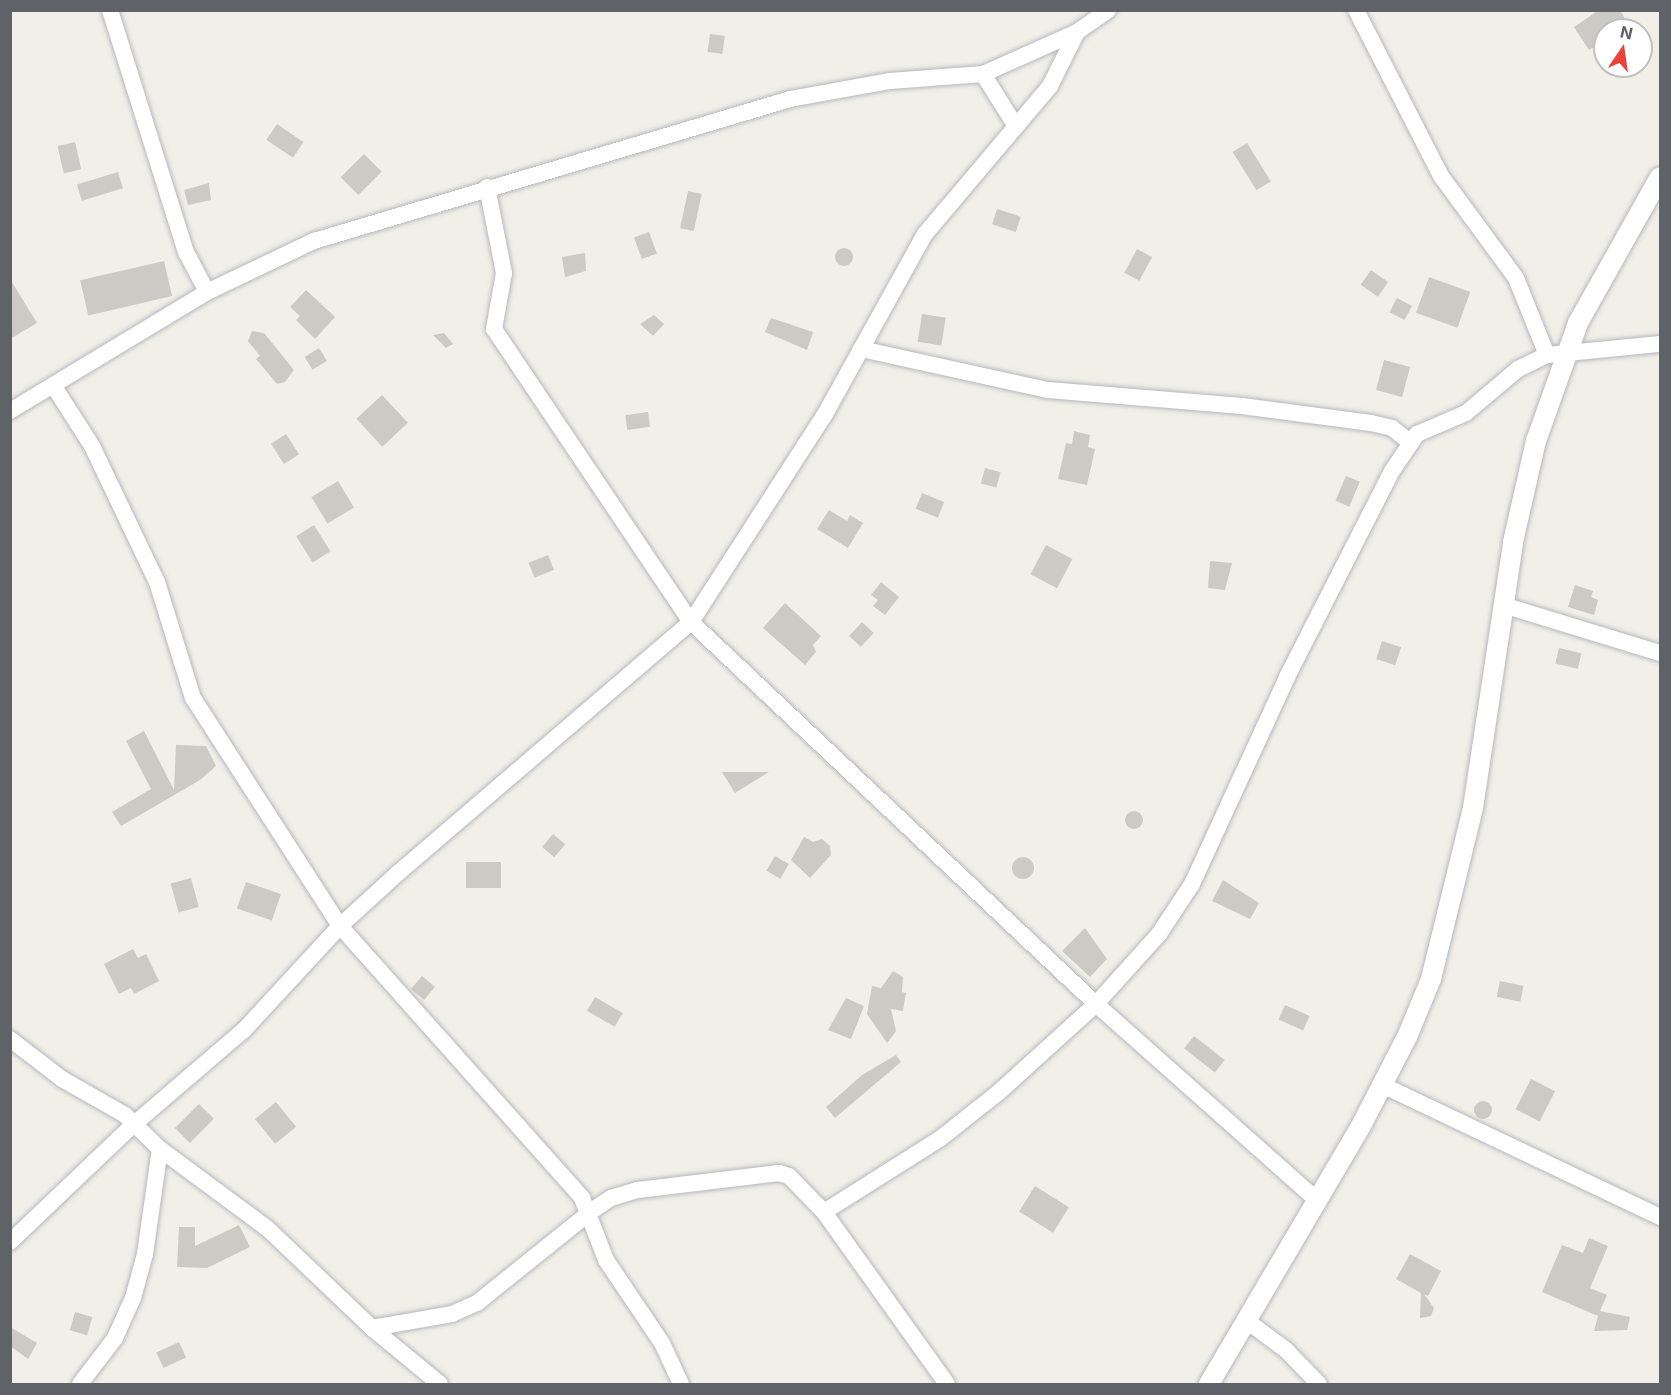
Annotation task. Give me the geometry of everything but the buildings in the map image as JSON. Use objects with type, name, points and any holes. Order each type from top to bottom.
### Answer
[{"type":"street","points":[[110,10],[186,252],[207,292]]},
{"type":"street","points":[[10,411],[207,292],[314,241],[487,187],[836,88],[983,74],[1077,32],[1108,10]]},
{"type":"street","points":[[1356,10],[1441,176],[1516,278],[1557,354]]},
{"type":"street","points":[[10,1242],[133,1125],[244,1029],[340,926],[691,622],[825,416],[925,234],[1064,64],[1077,32]]},
{"type":"street","points":[[983,74],[1015,125]]},
{"type":"street","points":[[1209,1384],[1318,1201],[1382,1085],[1431,979],[1449,919],[1473,808],[1503,605],[1536,441],[1557,354],[1626,231],[1660,177]]},
{"type":"street","points":[[487,187],[504,273],[494,329],[691,622],[1096,1004],[1318,1201]]},
{"type":"street","points":[[824,1212],[941,1138],[1096,1004],[1138,961],[1192,884],[1287,677],[1410,442],[1417,434],[1466,413],[1518,369],[1557,354],[1660,344]]},
{"type":"street","points":[[861,349],[1048,390],[1242,406],[1371,423],[1392,428],[1410,442]]},
{"type":"street","points":[[54,385],[92,446],[139,543],[193,698],[340,926],[590,1212],[606,1260],[662,1343],[681,1384]]},
{"type":"street","points":[[1503,605],[1660,653]]},
{"type":"street","points":[[10,1039],[62,1079],[125,1115],[160,1149],[295,1252],[372,1328],[440,1384]]},
{"type":"street","points":[[1382,1085],[1660,1217]]},
{"type":"street","points":[[80,1384],[116,1338],[133,1298],[145,1254],[160,1149]]},
{"type":"street","points":[[372,1328],[452,1314],[477,1303],[590,1212],[611,1198],[638,1190],[769,1173],[789,1176],[824,1212],[946,1384]]},
{"type":"street","points":[[1247,1321],[1286,1350],[1318,1384]]}]
